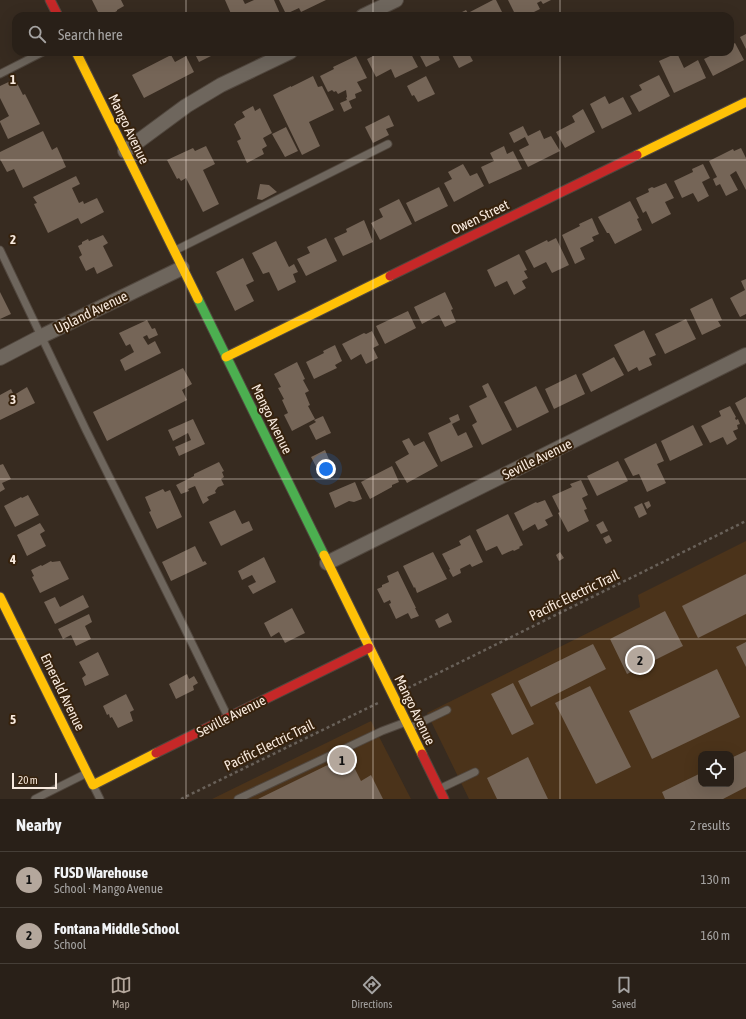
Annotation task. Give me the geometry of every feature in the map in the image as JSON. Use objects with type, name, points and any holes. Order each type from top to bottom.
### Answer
[{"type":"street","points":[[50,0],[56,12]]},
{"type":"street","points":[[371,12],[396,0]]},
{"type":"street","name":"Mango Avenue","points":[[78,56],[444,799]]},
{"type":"street","points":[[125,151],[186,106],[221,86],[282,56]]},
{"type":"street","name":"Owen Street","points":[[226,357],[746,102]]},
{"type":"street","name":"Upland Avenue","points":[[0,358],[182,268]]},
{"type":"street","name":"Seville Avenue","points":[[327,563],[746,355]]},
{"type":"street","name":"Emerald Avenue","points":[[0,597],[3,612],[93,785]]},
{"type":"street","name":"Seville Avenue","points":[[93,785],[369,648]]},
{"type":"lane","points":[[0,74],[35,56]]},
{"type":"lane","points":[[174,251],[388,144]]},
{"type":"lane","points":[[0,250],[89,437],[228,718]]},
{"type":"lane","points":[[238,799],[382,731],[407,725],[447,710]]},
{"type":"lane","points":[[439,789],[475,772]]},
{"type":"lane","points":[[35,799],[88,773]]},
{"type":"lane","name":"Emerald Avenue","points":[[93,785],[100,799]]},
{"type":"path","name":"Pacific Electric Trail","points":[[411,686],[746,520]]},
{"type":"path","name":"Pacific Electric Trail","points":[[181,799],[367,708]]},
{"type":"shaded area","points":[[746,541],[746,799],[469,799],[427,713],[640,607],[638,595]]},
{"type":"shaded area","points":[[371,721],[411,799],[212,799]]},
{"type":"building","points":[[92,0],[121,0],[124,6],[115,12],[98,12]]},
{"type":"building","points":[[225,0],[243,0],[245,4],[254,0],[274,0],[279,12],[230,12]]},
{"type":"building","points":[[279,0],[326,0],[301,12],[299,8],[290,12],[285,12]]},
{"type":"building","points":[[493,0],[496,0],[502,12],[470,12]]},
{"type":"building","points":[[508,0],[551,0],[543,4],[541,1],[537,3],[540,9],[534,12],[514,12]]},
{"type":"building","points":[[746,34],[746,49],[740,37]]},
{"type":"building","points":[[734,44],[744,60],[713,76],[704,59],[710,56],[734,56]]},
{"type":"building","points":[[169,56],[172,56],[175,62],[186,56],[194,72],[144,98],[132,75]]},
{"type":"building","points":[[196,56],[211,56],[199,62]]},
{"type":"building","points":[[356,56],[367,78],[357,82],[362,91],[355,94],[356,98],[349,101],[352,108],[344,112],[340,103],[347,100],[346,90],[338,94],[336,91],[334,92],[332,90],[328,92],[320,76],[334,69],[333,67]]},
{"type":"building","points":[[373,56],[412,56],[418,67],[395,78],[391,69],[376,77],[367,59]]},
{"type":"building","points":[[420,56],[438,56],[440,60],[426,67]]},
{"type":"building","points":[[453,56],[470,56],[473,61],[459,68]]},
{"type":"building","points":[[670,56],[678,56],[684,68],[698,60],[706,78],[674,93],[659,61]]},
{"type":"building","points":[[659,75],[670,96],[639,112],[630,96],[642,90],[639,85]]},
{"type":"building","points":[[313,76],[318,87],[322,86],[334,110],[309,122],[320,146],[302,155],[273,95]]},
{"type":"building","points":[[426,76],[435,94],[418,102],[414,95],[412,96],[407,86]]},
{"type":"building","points":[[15,79],[23,95],[25,94],[40,124],[8,139],[0,122],[9,116],[0,98],[0,86]]},
{"type":"building","points":[[605,96],[609,104],[623,97],[632,114],[602,129],[590,104]]},
{"type":"building","points":[[253,106],[255,111],[260,108],[272,133],[263,138],[267,146],[262,149],[264,154],[247,163],[237,141],[241,139],[234,124],[245,117],[242,112]]},
{"type":"building","points":[[583,109],[595,132],[565,148],[556,132],[575,122],[572,116]]},
{"type":"building","points":[[389,115],[394,126],[386,129],[389,135],[373,143],[365,127]]},
{"type":"building","points":[[523,126],[528,136],[540,130],[544,139],[551,136],[560,151],[528,167],[519,150],[529,145],[525,137],[514,143],[509,133]]},
{"type":"building","points":[[286,127],[298,151],[285,157],[272,134]]},
{"type":"building","points":[[43,131],[52,150],[57,147],[66,167],[23,188],[14,169],[7,172],[0,159],[0,152]]},
{"type":"building","points":[[206,146],[215,164],[203,170],[219,204],[203,212],[186,178],[181,181],[179,178],[177,179],[167,160],[193,148],[195,151]]},
{"type":"building","points":[[504,146],[507,154],[513,151],[522,169],[489,184],[481,167],[494,161],[490,153]]},
{"type":"building","points":[[741,148],[746,158],[746,190],[736,171],[730,175],[738,190],[726,196],[720,184],[716,186],[713,179],[717,177],[709,161],[733,149],[734,151]]},
{"type":"building","points":[[463,164],[470,176],[477,173],[484,186],[454,202],[444,183],[452,179],[448,172]]},
{"type":"building","points":[[703,164],[710,178],[702,182],[709,196],[698,202],[693,193],[682,198],[674,181],[693,172],[692,169]]},
{"type":"building","points":[[76,176],[80,184],[72,188],[79,203],[83,201],[84,204],[97,198],[104,212],[81,224],[78,218],[48,233],[34,204],[37,203],[33,197]]},
{"type":"building","points":[[666,183],[674,198],[665,202],[671,214],[652,224],[646,211],[643,213],[636,198],[649,192],[648,189],[652,187],[654,188]]},
{"type":"building","points":[[260,184],[269,185],[277,192],[262,200],[257,199]]},
{"type":"building","points":[[439,187],[448,206],[415,222],[406,203]]},
{"type":"building","points":[[399,199],[412,224],[380,240],[371,223],[383,217],[379,209]]},
{"type":"building","points":[[630,201],[639,218],[637,219],[642,230],[615,244],[598,217]]},
{"type":"building","points":[[592,218],[599,234],[592,237],[594,241],[580,248],[585,259],[575,264],[562,235]]},
{"type":"building","points":[[364,220],[373,242],[343,256],[334,238],[347,232],[346,229]]},
{"type":"building","points":[[103,235],[108,243],[103,246],[113,266],[97,274],[94,267],[86,271],[79,257],[82,255],[78,246],[88,239],[89,241]]},
{"type":"building","points":[[326,238],[337,261],[306,276],[297,259],[310,253],[307,247]]},
{"type":"building","points":[[556,238],[569,265],[552,273],[546,262],[534,268],[525,251],[547,240],[548,242]]},
{"type":"building","points":[[276,241],[289,267],[294,264],[298,272],[293,274],[296,282],[278,291],[269,272],[263,274],[252,253]]},
{"type":"building","points":[[519,254],[527,270],[524,271],[528,278],[522,281],[526,288],[514,295],[507,281],[495,287],[487,270]]},
{"type":"building","points":[[243,258],[254,281],[246,285],[254,301],[235,311],[216,272]]},
{"type":"building","points":[[746,279],[746,314],[740,317],[730,298],[745,290],[741,281]]},
{"type":"building","points":[[0,292],[11,314],[0,319]]},
{"type":"building","points":[[445,292],[453,309],[451,310],[456,322],[445,327],[439,315],[422,324],[414,307]]},
{"type":"building","points":[[712,298],[722,320],[718,321],[721,326],[702,335],[690,309]]},
{"type":"building","points":[[408,311],[416,328],[385,344],[376,326]]},
{"type":"building","points":[[686,319],[696,339],[665,354],[655,334]]},
{"type":"building","points":[[147,320],[152,329],[155,328],[158,335],[149,339],[147,335],[143,337],[148,345],[155,341],[161,353],[125,371],[120,360],[134,352],[130,344],[126,346],[119,333]]},
{"type":"building","points":[[644,330],[656,355],[649,358],[652,365],[639,371],[637,367],[628,372],[614,345]]},
{"type":"building","points":[[372,331],[379,345],[373,348],[378,358],[366,364],[361,354],[351,360],[342,344],[364,333],[366,334]]},
{"type":"building","points":[[335,345],[342,361],[335,365],[337,368],[314,379],[306,362],[324,353],[323,351]]},
{"type":"building","points":[[614,357],[624,375],[591,392],[582,374]]},
{"type":"building","points":[[297,362],[305,379],[303,380],[309,391],[305,393],[310,405],[308,406],[315,419],[292,431],[284,415],[288,413],[282,400],[284,399],[278,388],[281,387],[274,374]]},
{"type":"building","points":[[183,368],[192,384],[182,390],[187,400],[107,441],[93,412]]},
{"type":"building","points":[[576,374],[585,394],[554,409],[545,389]]},
{"type":"building","points":[[488,383],[512,430],[482,445],[472,425],[477,422],[469,406],[487,397],[482,386]]},
{"type":"building","points":[[536,386],[549,412],[517,428],[504,402]]},
{"type":"building","points":[[27,387],[35,403],[0,420],[0,395],[11,389],[14,395]]},
{"type":"building","points":[[746,397],[746,425],[735,403]]},
{"type":"building","points":[[730,406],[736,420],[738,419],[740,424],[737,425],[738,429],[733,431],[737,439],[727,445],[723,437],[710,443],[701,426],[721,416],[719,411]]},
{"type":"building","points":[[458,414],[460,420],[452,424],[458,436],[466,432],[473,447],[441,462],[428,433],[451,422],[449,418]]},
{"type":"building","points":[[323,416],[331,433],[316,440],[309,426],[316,422],[314,420]]},
{"type":"building","points":[[193,419],[205,444],[179,456],[175,447],[191,440],[188,433],[173,441],[168,430]]},
{"type":"building","points":[[693,425],[703,445],[670,461],[661,441]]},
{"type":"building","points":[[409,438],[414,446],[424,441],[438,466],[407,483],[395,462],[409,454],[402,441]]},
{"type":"building","points":[[656,443],[664,461],[657,464],[666,483],[647,492],[639,474],[633,476],[624,459]]},
{"type":"building","points":[[325,450],[331,464],[318,470],[311,457]]},
{"type":"building","points":[[618,461],[628,481],[597,496],[587,476]]},
{"type":"building","points":[[219,462],[224,471],[222,472],[224,477],[221,479],[224,485],[218,487],[215,491],[216,493],[207,497],[209,500],[203,504],[195,486],[188,489],[189,491],[181,494],[176,485],[194,476],[194,474]]},
{"type":"building","points":[[3,464],[11,479],[2,483],[5,489],[0,492],[0,465]]},
{"type":"building","points":[[392,466],[399,482],[370,499],[361,482]]},
{"type":"building","points":[[581,480],[588,495],[582,498],[587,509],[584,510],[589,521],[568,532],[558,513],[560,512],[552,496],[572,487],[570,484]]},
{"type":"building","points":[[355,482],[362,499],[354,502],[349,501],[335,508],[329,493]]},
{"type":"building","points":[[163,489],[165,492],[170,490],[182,517],[157,529],[149,512],[151,511],[145,497]]},
{"type":"building","points":[[28,495],[39,515],[15,527],[4,506]]},
{"type":"building","points":[[545,500],[553,516],[545,520],[548,525],[538,530],[535,524],[523,531],[514,513],[536,502]]},
{"type":"building","points":[[649,501],[651,506],[647,509],[644,503]]},
{"type":"building","points":[[642,503],[647,514],[639,518],[634,507]]},
{"type":"building","points":[[235,510],[242,524],[249,521],[253,530],[221,546],[209,522]]},
{"type":"building","points":[[508,514],[523,545],[514,551],[513,550],[502,555],[497,546],[486,551],[476,530]]},
{"type":"building","points":[[603,521],[608,531],[601,534],[596,525]]},
{"type":"building","points":[[40,523],[45,531],[40,534],[46,546],[27,556],[17,535]]},
{"type":"building","points":[[470,535],[483,562],[472,567],[470,564],[460,569],[461,573],[453,577],[442,554],[461,545],[459,541]]},
{"type":"building","points":[[609,535],[612,541],[606,544],[603,538]]},
{"type":"building","points":[[195,546],[203,562],[205,561],[207,564],[171,581],[162,562]]},
{"type":"building","points":[[433,552],[447,579],[417,593],[403,566]]},
{"type":"building","points":[[560,552],[564,558],[559,561],[556,555]]},
{"type":"building","points":[[264,557],[276,582],[253,594],[248,586],[256,582],[252,575],[242,580],[238,571]]},
{"type":"building","points":[[51,561],[60,561],[69,579],[40,593],[32,577],[34,576],[31,570]]},
{"type":"building","points":[[398,571],[419,616],[411,619],[408,613],[396,619],[389,604],[391,603],[390,600],[384,603],[377,589],[389,582],[387,576]]},
{"type":"building","points":[[746,574],[746,614],[698,638],[682,606]]},
{"type":"building","points":[[83,595],[89,607],[55,624],[44,602],[55,597],[60,607]]},
{"type":"building","points":[[292,608],[305,633],[285,643],[279,632],[271,637],[264,623]]},
{"type":"building","points":[[665,611],[683,646],[627,674],[610,639]]},
{"type":"building","points":[[448,613],[452,622],[439,628],[435,620]]},
{"type":"building","points":[[89,614],[92,622],[85,626],[91,639],[76,646],[71,635],[63,639],[58,629]]},
{"type":"building","points":[[746,642],[746,667],[736,647]]},
{"type":"building","points":[[593,644],[606,669],[531,707],[518,681]]},
{"type":"building","points":[[98,652],[109,675],[85,686],[82,678],[86,675],[79,662]]},
{"type":"building","points":[[717,669],[740,717],[652,759],[629,711]]},
{"type":"building","points":[[187,674],[189,679],[194,676],[198,683],[193,686],[194,690],[176,699],[169,684]]},
{"type":"building","points":[[513,683],[534,724],[512,735],[491,694]]},
{"type":"building","points":[[590,686],[631,767],[596,784],[555,703]]},
{"type":"building","points":[[126,694],[134,710],[130,712],[133,721],[118,728],[112,717],[110,718],[109,714],[107,715],[103,706]]},
{"type":"building","points":[[746,751],[746,787],[723,799],[665,799],[662,792],[698,774],[698,787],[734,787],[734,757]]},
{"type":"building","points":[[348,755],[361,781],[371,775],[383,799],[258,799]]},
{"type":"building","points":[[528,757],[548,799],[497,799],[487,778]]},
{"type":"traffic: fast","points":[[198,299],[324,555]]},
{"type":"traffic: slow","points":[[78,56],[198,299]]},
{"type":"traffic: slow","points":[[637,155],[746,102]]},
{"type":"traffic: slow","points":[[226,357],[390,276]]},
{"type":"traffic: slow","points":[[324,555],[422,754]]},
{"type":"traffic: slow","points":[[0,597],[93,785],[156,753]]},
{"type":"traffic: jam","points":[[50,0],[56,12]]},
{"type":"traffic: jam","points":[[390,276],[637,155]]},
{"type":"traffic: jam","points":[[156,753],[369,648]]},
{"type":"traffic: jam","points":[[422,754],[444,799]]},
{"type":"place","name":"Fontana Middle School","points":[[640,660]]},
{"type":"place","name":"FUSD Warehouse","points":[[342,760]]}]
